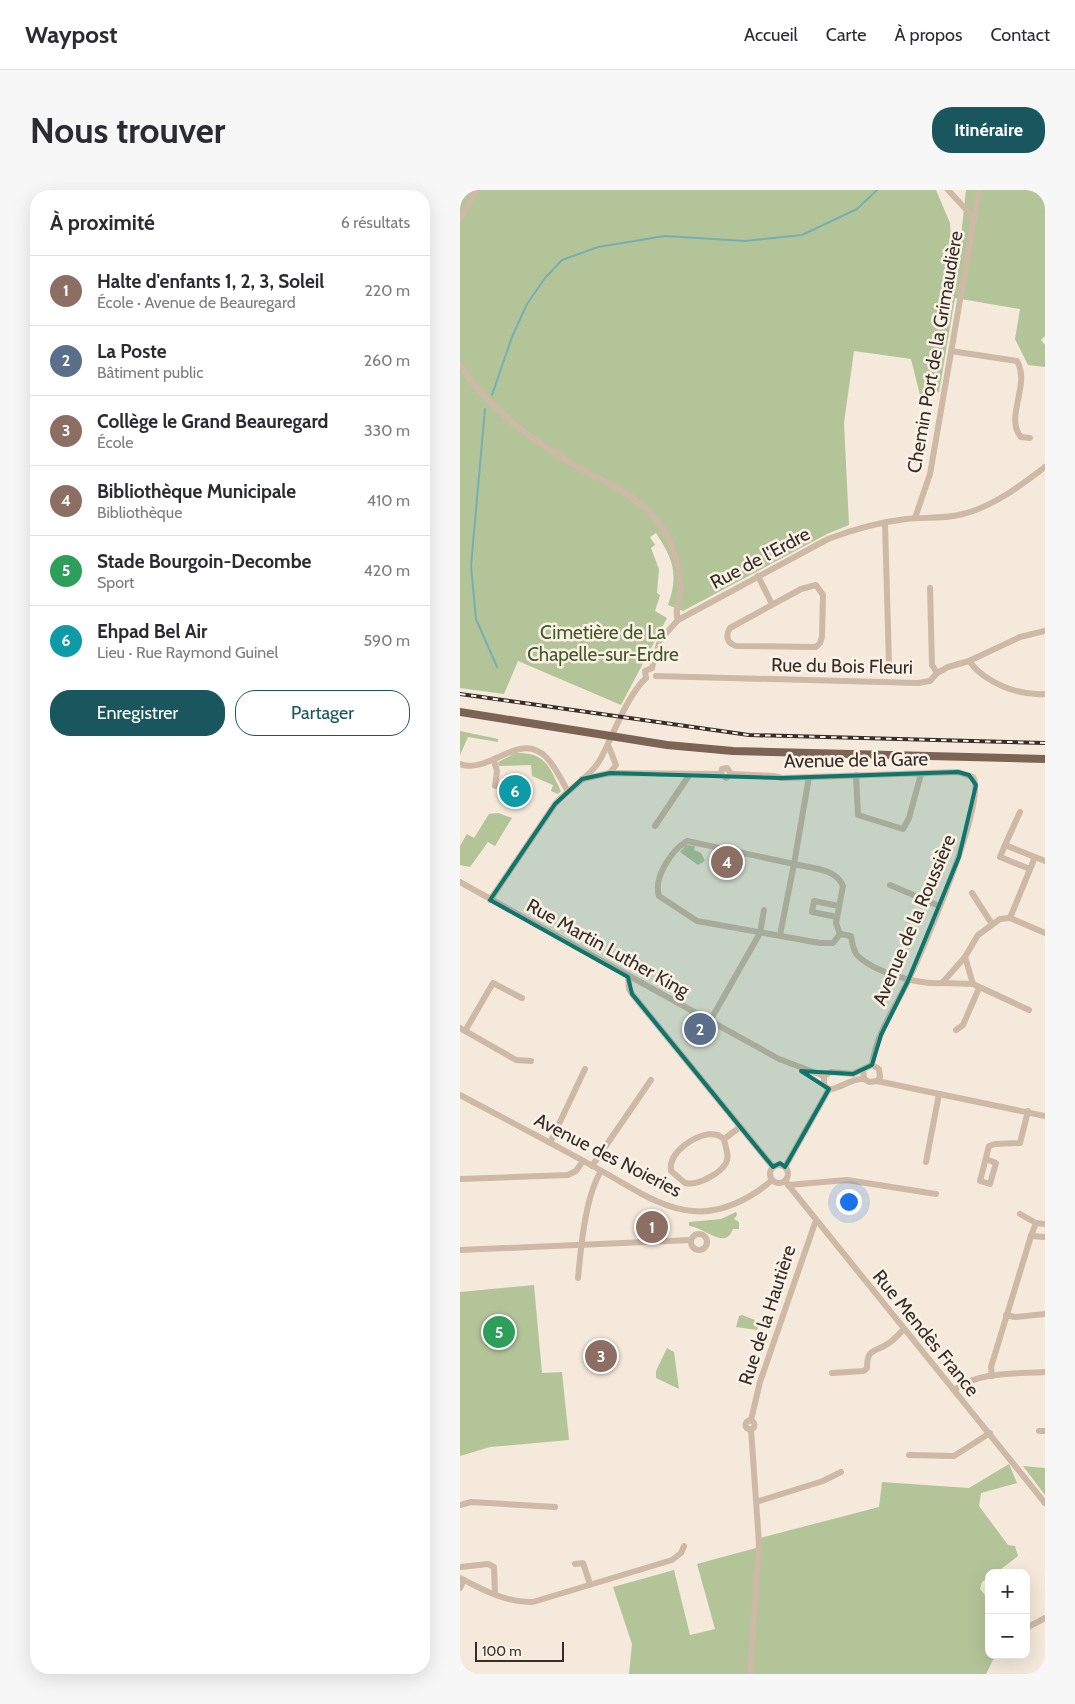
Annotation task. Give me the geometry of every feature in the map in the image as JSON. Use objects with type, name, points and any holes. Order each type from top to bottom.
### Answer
[{"type":"main road","points":[[460,712],[667,745],[733,752],[794,755],[1045,759]]},
{"type":"street","points":[[460,219],[476,190]]},
{"type":"street","points":[[948,190],[974,218]]},
{"type":"street","name":"Chemin Port de la Grimaudière","points":[[915,518],[930,474],[978,190]]},
{"type":"street","points":[[952,351],[1017,361],[1022,374],[1015,423],[1016,432],[1021,437],[1030,438]]},
{"type":"street","points":[[460,365],[475,387],[508,420],[570,462],[619,488],[643,506],[654,518],[663,529],[678,566],[680,596],[676,612],[678,620]]},
{"type":"street","name":"Rue de l'Erdre","points":[[652,668],[660,640],[678,620],[828,539],[844,533],[915,518],[948,518],[983,507],[1023,484],[1045,467]]},
{"type":"street","points":[[884,672],[889,665],[885,524]]},
{"type":"street","points":[[758,576],[772,604]]},
{"type":"street","points":[[816,585],[820,588],[824,595],[820,643],[811,649],[731,644],[726,634],[730,628],[772,604],[809,586],[816,585]]},
{"type":"street","points":[[930,588],[932,664],[937,673]]},
{"type":"street","name":"Rue du Bois Fleuri","points":[[656,676],[918,683],[930,681],[937,673],[970,661],[1020,636],[1045,631]]},
{"type":"street","points":[[970,661],[981,674],[1020,694],[1045,694]]},
{"type":"street","points":[[490,900],[567,790],[582,779],[600,760],[610,744],[634,692],[646,678],[645,671],[652,668],[656,672],[656,676],[651,680],[646,678]]},
{"type":"street","points":[[582,779],[610,771],[615,763],[611,757],[610,744]]},
{"type":"street","points":[[460,764],[476,766],[494,761],[520,749],[538,751],[549,761],[567,790]]},
{"type":"street","points":[[600,760],[611,757]]},
{"type":"street","points":[[600,760],[600,770],[610,771]]},
{"type":"street","points":[[494,761],[496,771],[495,786]]},
{"type":"street","name":"Avenue de la Gare","points":[[610,771],[626,774],[721,774],[722,769],[727,768],[731,774],[782,778],[964,773],[972,777],[976,785]]},
{"type":"street","points":[[655,826],[690,774]]},
{"type":"street","points":[[856,775],[858,816],[903,829],[909,818],[921,774]]},
{"type":"street","points":[[780,935],[809,777]]},
{"type":"street","name":"Avenue de la Roussière","points":[[872,1065],[881,1035],[908,981],[968,828],[976,800],[976,785]]},
{"type":"street","points":[[1020,812],[1000,857],[1030,869]]},
{"type":"street","points":[[687,840],[794,864],[837,876],[843,886],[836,923],[840,934],[833,942],[820,943],[692,919],[659,896],[658,883],[660,875],[682,844],[687,840]]},
{"type":"street","points":[[1005,845],[1045,861]]},
{"type":"street","points":[[1010,918],[1035,857]]},
{"type":"street","name":"Rue Martin Luther King","points":[[460,882],[628,977],[643,982],[779,1059],[824,1076],[831,1072],[848,1075],[863,1070]]},
{"type":"street","points":[[890,886],[939,906]]},
{"type":"street","points":[[972,893],[992,924]]},
{"type":"street","points":[[837,917],[812,912],[814,901],[840,906]]},
{"type":"street","points":[[710,1021],[760,933],[764,910]]},
{"type":"street","points":[[942,983],[965,957],[978,935],[992,924],[1010,918],[1045,933]]},
{"type":"street","points":[[840,934],[851,936],[854,950],[864,960],[908,981],[976,986],[1029,1010]]},
{"type":"street","points":[[956,1030],[963,1025],[976,986],[965,957]]},
{"type":"street","points":[[628,977],[629,989],[632,994],[773,1167]]},
{"type":"street","points":[[522,998],[493,983],[462,1029],[516,1060],[531,1061]]},
{"type":"street","points":[[864,1079],[863,1070],[872,1065],[879,1069],[880,1077],[877,1081]]},
{"type":"street","points":[[550,1143],[585,1069]]},
{"type":"street","points":[[824,1076],[824,1085],[829,1089],[836,1088],[850,1080],[864,1079],[869,1082],[877,1081],[1045,1116]]},
{"type":"street","points":[[592,1166],[651,1080]]},
{"type":"street","points":[[786,1183],[788,1175],[785,1167],[829,1089]]},
{"type":"street","points":[[926,1162],[940,1094]]},
{"type":"street","name":"Avenue des Noieries","points":[[460,1095],[670,1207],[694,1212],[714,1210],[747,1198],[772,1180]]},
{"type":"street","points":[[986,1159],[989,1146],[1020,1143],[1028,1111]]},
{"type":"street","points":[[724,1139],[740,1127]]},
{"type":"street","points":[[699,1135],[718,1135],[724,1139],[728,1156],[726,1163],[704,1181],[685,1183],[671,1171],[670,1166],[677,1153],[699,1135]]},
{"type":"street","points":[[460,1179],[568,1175],[576,1171],[583,1161]]},
{"type":"street","points":[[785,1167],[779,1165],[773,1167],[770,1173],[772,1180],[778,1183],[847,1180],[936,1194]]},
{"type":"street","points":[[578,1278],[581,1245],[595,1182],[601,1171]]},
{"type":"street","name":"Rue Mendès France","points":[[786,1183],[1045,1503]]},
{"type":"street","points":[[1020,1214],[1036,1223],[1045,1224]]},
{"type":"street","name":"Rue de la Hautière","points":[[756,1502],[751,1429],[746,1425],[751,1420],[760,1382],[816,1220]]},
{"type":"street","points":[[992,1376],[991,1367],[1036,1223]]},
{"type":"street","points":[[1031,1236],[1045,1237]]},
{"type":"street","points":[[460,1250],[691,1240]]},
{"type":"street","points":[[1006,1315],[1015,1317],[1045,1314]]},
{"type":"street","points":[[832,1373],[864,1371],[867,1368],[867,1358],[870,1352],[889,1343],[904,1329]]},
{"type":"street","points":[[954,1390],[970,1380],[992,1376],[1045,1372]]},
{"type":"street","points":[[909,1455],[954,1456],[990,1433]]},
{"type":"street","points":[[750,1674],[759,1544],[756,1502],[823,1481],[841,1472]]},
{"type":"street","points":[[460,1505],[471,1502],[554,1507]]},
{"type":"street","points":[[460,1588],[462,1579],[519,1602],[533,1602],[672,1560],[681,1553],[684,1546]]},
{"type":"street","points":[[575,1564],[583,1563],[590,1584]]},
{"type":"street","points":[[460,1567],[488,1564],[494,1567],[495,1593]]},
{"type":"street","points":[[1030,1626],[1045,1618]]},
{"type":"highlighted area","points":[[958,772],[969,775],[976,785],[959,857],[908,981],[881,1035],[872,1065],[853,1074],[801,1071],[829,1089],[785,1167],[780,1163],[773,1167],[632,994],[628,977],[490,900],[555,804],[582,779],[610,773],[782,778]]},
{"type":"green space","name":"Cimetière de La Chapelle-sur-Erdre","points":[[460,190],[936,190],[950,223],[955,293],[966,190],[1045,190],[1045,336],[1041,340],[1045,345],[1045,367],[1028,365],[1015,339],[1020,309],[955,298],[939,392],[920,395],[911,359],[854,351],[844,423],[849,525],[827,534],[683,611],[668,605],[674,575],[670,559],[656,533],[650,537],[655,545],[651,548],[659,569],[657,593],[660,595],[655,611],[667,618],[621,705],[518,661],[504,694],[460,688]]},
{"type":"green space","points":[[460,731],[498,739],[498,742],[468,737],[460,755]]},
{"type":"green space","points":[[516,753],[526,753],[540,758],[549,768],[561,791],[558,794],[551,791],[553,785],[532,776],[531,765],[499,766],[498,762]]},
{"type":"green space","points":[[498,813],[512,818],[495,846],[488,842],[470,867],[460,865],[460,846],[467,834],[474,838],[489,814]]},
{"type":"green space","points":[[686,845],[695,846],[694,850],[701,853],[705,861],[698,865],[680,852]]},
{"type":"green space","points":[[736,1212],[737,1215],[734,1219],[739,1222],[739,1229],[733,1229],[725,1238],[714,1236],[689,1226],[689,1222],[721,1219]]},
{"type":"green space","points":[[534,1285],[542,1373],[562,1372],[569,1440],[490,1447],[460,1456],[460,1292]]},
{"type":"green space","points":[[742,1315],[760,1322],[757,1330],[736,1327],[739,1316]]},
{"type":"green space","points":[[667,1348],[674,1352],[679,1389],[656,1378],[656,1371]]},
{"type":"green space","points":[[1009,1464],[1017,1483],[981,1493],[979,1506],[1008,1545],[1015,1546],[1018,1556],[1001,1569],[985,1569],[985,1580],[982,1582],[980,1589],[985,1595],[985,1659],[994,1659],[986,1674],[629,1674],[632,1644],[613,1587],[674,1570],[690,1635],[715,1629],[697,1564],[756,1548],[756,1539],[879,1507],[882,1482],[969,1488]]},
{"type":"green space","points":[[1023,1466],[1045,1468],[1045,1495]]},
{"type":"waterway","points":[[492,395],[512,337],[527,304],[545,278],[562,260],[598,247],[665,236],[745,241],[802,235],[857,209],[877,190]]},
{"type":"waterway","points":[[485,409],[471,566],[476,619],[497,667]]},
{"type":"railway","points":[[460,694],[749,735],[1045,743]]},
{"type":"place","name":"Ehpad Bel Air","points":[[515,791]]},
{"type":"place","name":"Bibliothèque Municipale","points":[[727,862]]},
{"type":"place","name":"La Poste","points":[[700,1029]]},
{"type":"place","name":"Halte d'enfants 1, 2, 3, Soleil","points":[[652,1227]]},
{"type":"place","name":"Stade Bourgoin-Decombe","points":[[499,1332]]},
{"type":"place","name":"Collège le Grand Beauregard","points":[[601,1356]]}]
